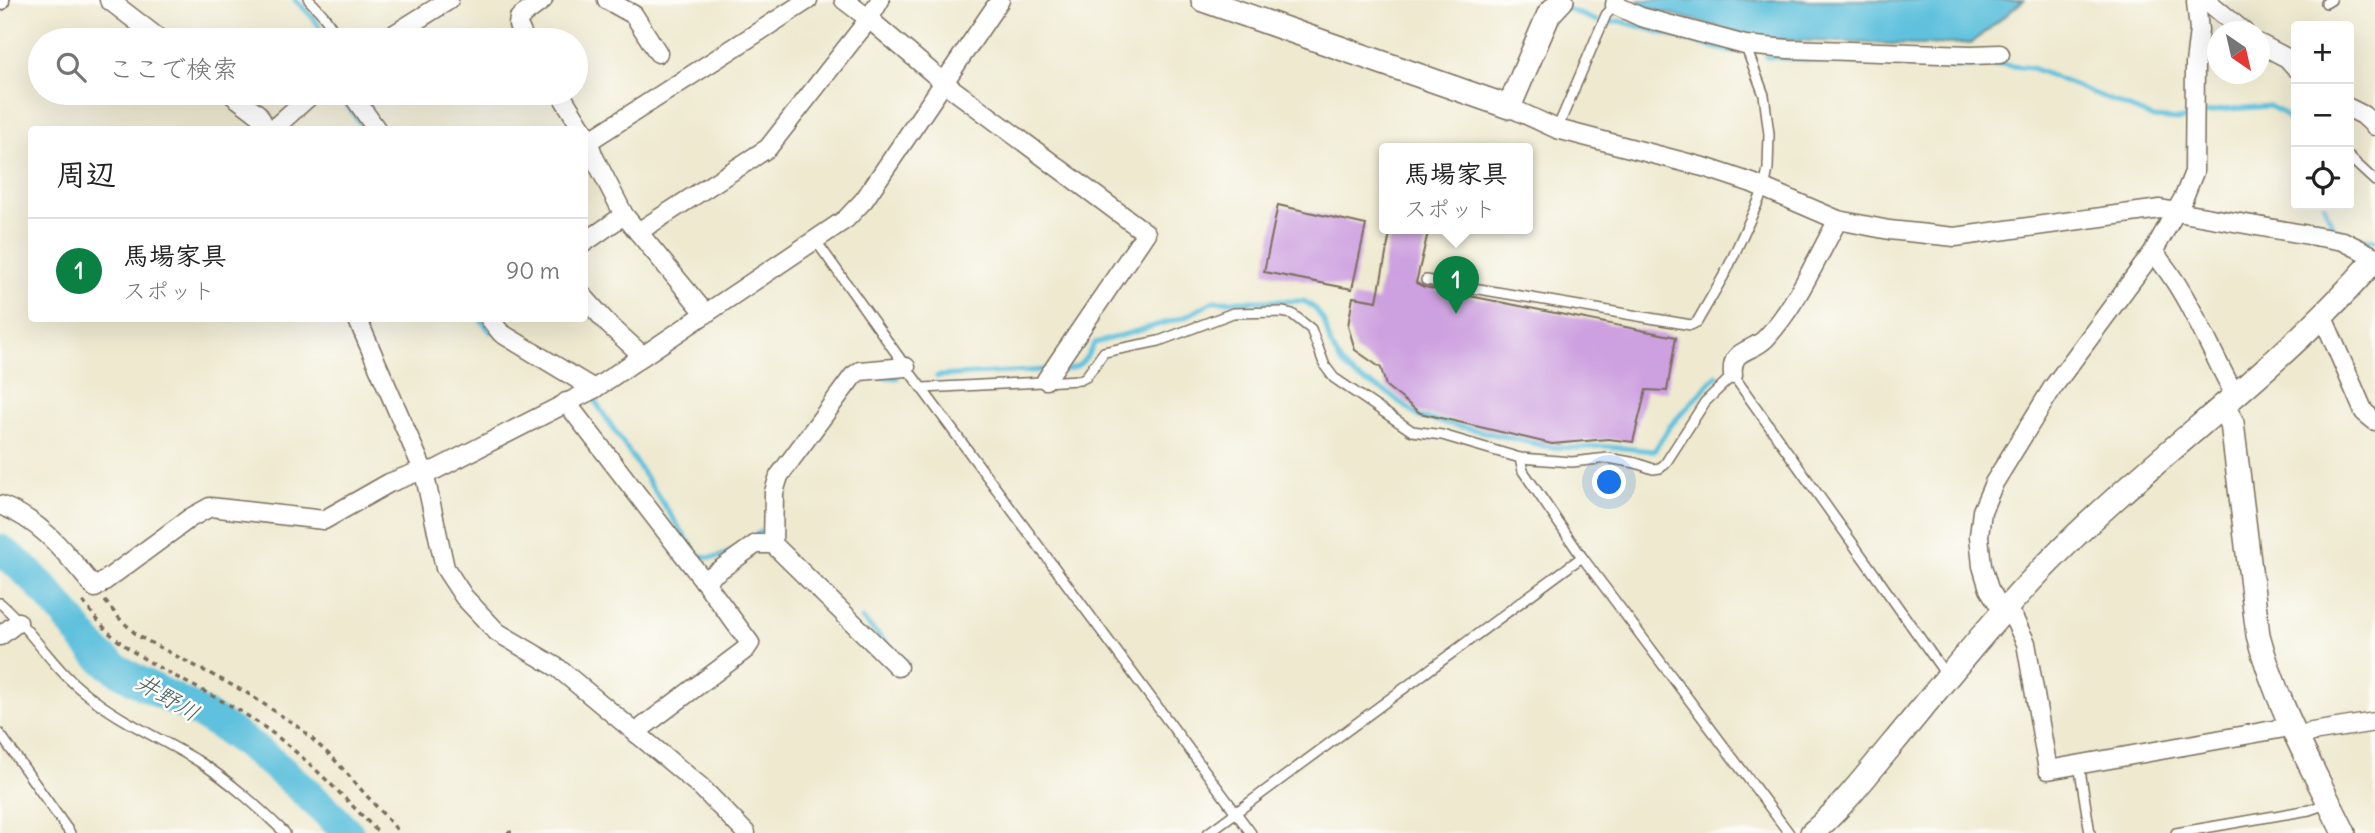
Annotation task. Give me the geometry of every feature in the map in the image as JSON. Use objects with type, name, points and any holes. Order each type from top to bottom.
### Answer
[{"type":"street","points":[[109,0],[145,28]]},
{"type":"street","points":[[404,28],[449,0]]},
{"type":"street","points":[[519,28],[519,18],[543,0]]},
{"type":"street","points":[[607,0],[634,15],[657,53]]},
{"type":"street","points":[[588,133],[807,0]]},
{"type":"street","points":[[844,0],[943,82],[1146,233],[1046,380]]},
{"type":"street","points":[[638,232],[768,148],[869,19],[880,0]]},
{"type":"street","points":[[0,505],[12,509],[46,530],[95,588],[190,518],[210,507],[324,520],[389,483],[435,470],[594,389],[846,219],[864,200],[1000,0]]},
{"type":"street","points":[[1203,0],[1509,107],[1557,129],[1707,168],[1838,220],[1889,230],[1955,237],[2160,209],[2176,214],[2343,241],[2375,258],[2322,315],[2085,525],[2005,611],[1849,796],[1812,833]]},
{"type":"street","points":[[1509,107],[1549,13],[1562,0]]},
{"type":"street","points":[[2198,1],[2228,21]]},
{"type":"street","points":[[2198,1],[2194,172],[2176,214],[2153,252],[2053,387],[1994,483],[1982,511],[1979,536],[1982,566],[1989,589],[2014,619],[2026,643],[2048,770],[2279,729],[2312,732],[2375,722]]},
{"type":"street","points":[[1615,3],[1642,17],[1745,45],[1788,50],[2000,54]]},
{"type":"street","points":[[2270,50],[2291,62]]},
{"type":"street","points":[[246,105],[258,114],[266,126]]},
{"type":"street","points":[[274,126],[299,105]]},
{"type":"street","points":[[359,105],[374,126]]},
{"type":"street","points":[[568,105],[581,126]]},
{"type":"street","points":[[2354,110],[2375,126]]},
{"type":"street","points":[[588,140],[594,157],[625,215],[706,314]]},
{"type":"street","points":[[588,240],[625,215]]},
{"type":"street","points":[[1733,375],[1734,359],[1740,353],[1760,344],[1787,309],[1838,220]]},
{"type":"street","points":[[2153,252],[2162,262],[2199,323],[2220,369],[2229,400],[2258,635],[2272,678],[2295,731],[2344,833]]},
{"type":"street","points":[[588,302],[643,356]]},
{"type":"street","points":[[2322,315],[2364,412],[2375,421]]},
{"type":"street","points":[[359,322],[424,472],[445,568],[464,597],[497,632],[558,668],[701,787],[746,833]]},
{"type":"street","points":[[492,322],[501,332],[594,389]]},
{"type":"street","points":[[773,544],[774,492],[779,476],[853,376],[860,371],[906,367]]},
{"type":"street","points":[[566,402],[750,643],[746,649],[637,734]]},
{"type":"street","points":[[704,581],[756,544],[773,544],[898,667]]},
{"type":"street","points":[[0,636],[18,622]]},
{"type":"lane","points":[[309,0],[331,28]]},
{"type":"lane","points":[[1557,129],[1606,15],[1615,3]]},
{"type":"lane","points":[[1426,279],[1691,325],[1697,322],[1727,270],[1763,189],[1768,169],[1769,134],[1764,95],[1745,45]]},
{"type":"lane","points":[[2354,162],[2375,181]]},
{"type":"lane","points":[[816,241],[1251,833]]},
{"type":"lane","points":[[923,388],[1080,380],[1086,377],[1104,352],[1159,341],[1221,316],[1282,312],[1292,314],[1311,329],[1325,366],[1334,378],[1412,431],[1441,435],[1520,458],[1572,462],[1608,458],[1654,469],[1665,464],[1705,402],[1733,375],[1948,677]]},
{"type":"lane","points":[[1520,458],[1523,471],[1582,557],[1789,833]]},
{"type":"lane","points":[[1208,833],[1582,557]]},
{"type":"lane","points":[[0,603],[83,692],[108,710],[215,772],[285,833]]},
{"type":"lane","points":[[0,734],[70,833]]},
{"type":"lane","points":[[2079,764],[2090,833]]},
{"type":"lane","points":[[2176,833],[2309,810],[2329,802]]},
{"type":"path","points":[[95,588],[119,618],[138,636],[247,693],[300,728],[333,758],[400,833]]},
{"type":"path","points":[[77,593],[118,641],[171,676],[261,725],[310,764],[379,833]]},
{"type":"path","points":[[507,833],[516,831]]},
{"type":"water","points":[[1638,0],[2024,0],[1972,43],[1918,45],[1763,39],[1642,6]]},
{"type":"building","points":[[1278,205],[1366,225],[1352,289],[1264,272]]},
{"type":"building","points":[[1390,234],[1428,234],[1416,283],[1424,287],[1676,337],[1667,391],[1646,390],[1633,442],[1608,439],[1552,444],[1420,413],[1386,386],[1381,368],[1355,350],[1348,326],[1353,297],[1377,301]]},
{"type":"waterway","points":[[295,0],[320,28]]},
{"type":"waterway","points":[[1567,9],[1597,21]]},
{"type":"waterway","points":[[1608,22],[1620,21],[1734,53]]},
{"type":"waterway","points":[[1766,57],[1955,67],[2001,65],[2032,68],[2154,118],[2179,120],[2220,110],[2269,106],[2283,113],[2291,123]]},
{"type":"waterway","points":[[347,105],[362,126]]},
{"type":"waterway","points":[[2326,210],[2333,227],[2342,234]]},
{"type":"waterway","points":[[2350,238],[2375,240]]},
{"type":"waterway","points":[[1063,370],[1079,365],[1095,343],[1185,317],[1214,301],[1304,301],[1315,308],[1325,323],[1330,343],[1341,363],[1356,377],[1388,393],[1419,417],[1550,447],[1603,446],[1654,451],[1670,426],[1717,375]]},
{"type":"waterway","points":[[482,322],[491,332]]},
{"type":"waterway","points":[[937,376],[1046,370]]},
{"type":"waterway","points":[[880,377],[897,378]]},
{"type":"waterway","points":[[593,398],[696,553],[712,558],[721,556],[761,532]]},
{"type":"waterway","points":[[781,506],[787,480],[794,470]]},
{"type":"waterway","name":"井野川","points":[[0,550],[38,583],[102,658],[127,675],[209,718],[246,743],[299,786],[348,833]]},
{"type":"waterway","points":[[862,619],[907,663]]},
{"type":"place","name":"馬場家具","points":[[1456,314]]}]
